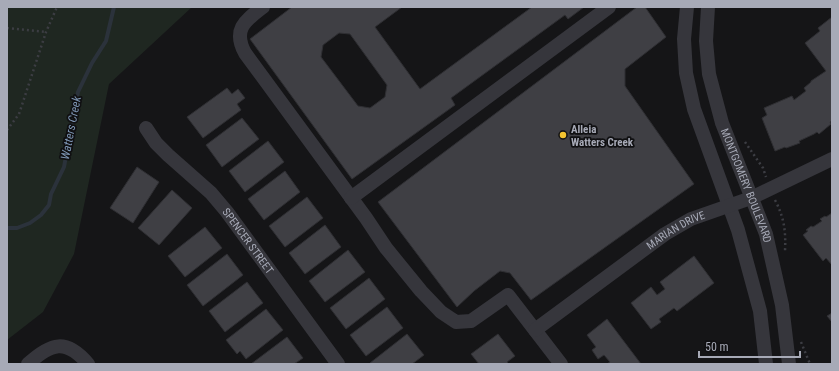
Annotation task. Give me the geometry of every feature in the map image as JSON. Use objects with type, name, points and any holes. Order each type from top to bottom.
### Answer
[{"type":"street","points":[[263,7],[243,25],[240,36],[242,47],[366,218],[386,248],[421,291],[441,312],[456,322],[471,321],[508,295],[561,364]]},
{"type":"street","points":[[351,198],[609,7]]},
{"type":"street","name":"MONTGOMERY BOULEVARD","points":[[687,7],[684,39],[686,73],[694,109],[738,230],[760,311],[766,364]]},
{"type":"street","name":"MONTGOMERY BOULEVARD","points":[[708,7],[706,41],[709,74],[722,123],[766,234],[780,299],[789,364]]},
{"type":"street","name":"SPENCER STREET","points":[[146,128],[156,143],[201,183],[223,207],[337,364]]},
{"type":"street","name":"MARIAN DRIVE","points":[[535,330],[665,234],[691,219],[752,198],[832,159]]},
{"type":"street","points":[[28,364],[40,352],[54,346],[64,346],[74,350],[88,364]]},
{"type":"path","points":[[7,130],[19,114],[46,32],[57,7]]},
{"type":"path","points":[[7,28],[46,32]]},
{"type":"path","points":[[742,138],[763,168],[770,189],[780,209]]},
{"type":"shaded area","points":[[7,7],[192,7],[109,84],[74,254],[43,312],[7,340]]},
{"type":"building","points":[[292,7],[402,7],[375,27],[420,89],[532,7],[584,7],[568,19],[565,15],[451,98],[455,105],[352,179],[250,39]],"holes":[[[339,33],[350,34],[387,85],[385,97],[370,108],[358,106],[321,57],[323,45]]]},
{"type":"building","name":"Alleia Watters Creek","points":[[637,7],[645,7],[666,37],[625,69],[625,86],[694,184],[531,300],[510,273],[500,271],[474,291],[457,307],[378,202]]},
{"type":"building","points":[[832,17],[831,124],[819,134],[817,132],[799,141],[800,143],[775,151],[762,118],[767,115],[764,108],[792,96],[794,100],[806,91],[804,88],[811,81],[826,71],[805,43],[820,31],[818,28]]},
{"type":"building","points":[[227,88],[232,94],[238,89],[245,98],[237,104],[241,110],[203,138],[187,117]]},
{"type":"building","points":[[242,118],[259,139],[222,167],[206,145]]},
{"type":"building","points":[[268,141],[284,162],[245,192],[229,171]]},
{"type":"building","points":[[137,167],[159,182],[133,223],[110,208]]},
{"type":"building","points":[[285,171],[300,192],[264,220],[248,199]]},
{"type":"building","points":[[172,190],[192,208],[159,245],[138,228]]},
{"type":"building","points":[[307,197],[323,218],[285,247],[269,226]]},
{"type":"building","points":[[832,213],[832,265],[826,258],[823,261],[803,235],[811,226],[813,227],[822,221],[820,219]]},
{"type":"building","points":[[325,225],[341,247],[305,274],[289,253]]},
{"type":"building","points":[[205,227],[222,248],[185,277],[168,256]]},
{"type":"building","points":[[348,250],[365,272],[325,302],[309,281]]},
{"type":"building","points":[[227,254],[243,275],[203,306],[187,285]]},
{"type":"building","points":[[694,256],[714,283],[677,311],[674,308],[659,319],[661,322],[651,329],[631,303],[651,287],[657,295],[665,289],[660,282]]},
{"type":"building","points":[[369,278],[385,299],[346,329],[330,308]]},
{"type":"building","points":[[247,282],[263,303],[225,332],[209,311]]},
{"type":"building","points":[[387,307],[403,328],[366,356],[350,335]]},
{"type":"building","points":[[266,309],[283,330],[246,359],[240,351],[237,354],[226,340]]},
{"type":"building","points":[[832,313],[832,322],[827,316]]},
{"type":"building","points":[[607,319],[641,364],[607,364],[610,362],[604,355],[598,359],[592,350],[596,347],[587,335]]},
{"type":"building","points":[[407,334],[424,355],[412,364],[370,363]]},
{"type":"building","points":[[498,334],[515,356],[507,362],[509,364],[479,364],[471,354]]},
{"type":"building","points":[[287,337],[303,358],[294,364],[251,364]]},
{"type":"waterway","name":"Watters Creek","points":[[7,228],[17,228],[30,223],[41,215],[49,205],[51,194],[64,167],[78,92],[92,63],[106,41],[114,7]]},
{"type":"place","name":"Alleia Watters Creek","points":[[563,135]]}]
